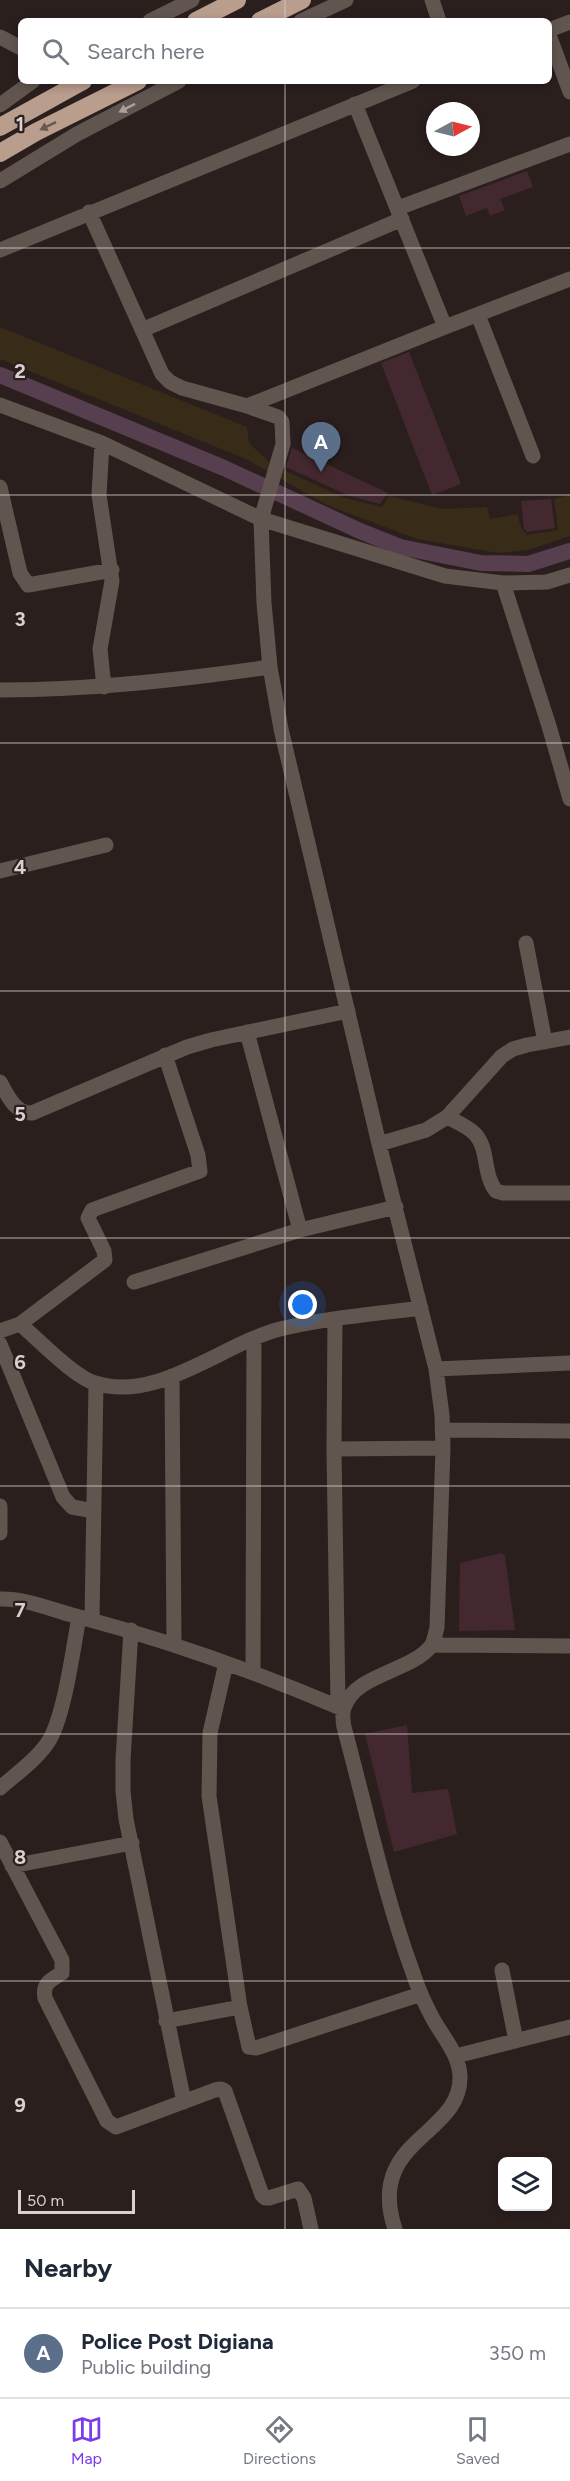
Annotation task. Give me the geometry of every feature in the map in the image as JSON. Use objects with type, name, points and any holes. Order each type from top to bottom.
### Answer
[{"type":"highway","points":[[202,18],[237,0]]},
{"type":"highway","points":[[266,18],[302,0]]},
{"type":"highway","points":[[0,127],[78,84]]},
{"type":"highway","points":[[0,153],[36,132],[132,84]]},
{"type":"street","points":[[156,18],[192,0]]},
{"type":"street","points":[[307,18],[345,0]]},
{"type":"street","points":[[432,0],[438,18]]},
{"type":"street","points":[[552,29],[570,22]]},
{"type":"street","points":[[0,37],[18,46]]},
{"type":"street","points":[[552,43],[570,92]]},
{"type":"street","points":[[0,105],[29,84]]},
{"type":"street","points":[[0,182],[77,134],[173,84]]},
{"type":"street","points":[[0,250],[405,84]]},
{"type":"street","points":[[355,104],[445,327]]},
{"type":"street","points":[[142,330],[400,214],[570,144]]},
{"type":"street","points":[[89,212],[162,374],[170,382],[182,388],[247,406],[278,417],[282,422],[283,444],[261,519],[264,603],[270,667],[281,729],[378,1144],[436,1370],[443,1448],[437,1628],[432,1646]]},
{"type":"street","points":[[247,406],[570,279]]},
{"type":"street","points":[[478,315],[533,456]]},
{"type":"street","points":[[0,405],[102,443],[261,519],[445,576],[503,584],[548,582],[570,575]]},
{"type":"street","points":[[102,443],[99,495],[112,570],[112,593],[100,649],[104,687]]},
{"type":"street","points":[[0,487],[3,512],[24,582],[28,585],[112,570]]},
{"type":"street","points":[[503,584],[570,799]]},
{"type":"street","points":[[0,690],[104,687],[165,682],[270,667]]},
{"type":"street","points":[[0,871],[106,845]]},
{"type":"street","points":[[526,943],[545,1042]]},
{"type":"street","points":[[0,1082],[19,1110],[25,1114],[32,1113],[165,1055],[211,1040],[348,1011]]},
{"type":"street","points":[[247,1032],[300,1230]]},
{"type":"street","points":[[378,1144],[426,1130],[447,1117],[502,1056],[513,1049],[570,1036]]},
{"type":"street","points":[[0,1331],[20,1324],[105,1260],[104,1251],[88,1218],[92,1210],[200,1171],[198,1155],[165,1055]]},
{"type":"street","points":[[447,1117],[470,1129],[480,1140],[489,1178],[496,1191],[503,1193],[570,1193]]},
{"type":"street","points":[[134,1282],[300,1230],[396,1207]]},
{"type":"street","points":[[20,1324],[84,1379],[96,1384],[130,1386],[172,1376],[254,1338],[281,1329],[335,1319],[420,1308]]},
{"type":"street","points":[[335,1319],[334,1449],[341,1708],[344,1727],[397,1922],[421,1994],[432,2018],[456,2056],[460,2077],[457,2093],[449,2108],[399,2161],[392,2174],[388,2204],[395,2229]]},
{"type":"street","points":[[253,1673],[254,1338]]},
{"type":"street","points":[[0,1344],[66,1504],[94,1511]]},
{"type":"street","points":[[436,1370],[570,1364]]},
{"type":"street","points":[[172,1376],[174,1643]]},
{"type":"street","points":[[0,1788],[50,1740],[86,1618],[94,1511],[96,1384]]},
{"type":"street","points":[[442,1430],[570,1431]]},
{"type":"street","points":[[334,1449],[443,1448]]},
{"type":"street","points":[[0,1506],[0,1533]]},
{"type":"street","points":[[0,1599],[14,1600],[86,1618],[174,1643],[341,1708]]},
{"type":"street","points":[[131,1630],[123,1791],[166,2021],[184,2102]]},
{"type":"street","points":[[341,1708],[360,1687],[412,1660],[432,1646],[570,1646]]},
{"type":"street","points":[[226,1663],[210,1733],[209,1796],[240,2007],[249,2047],[253,2049],[421,1994]]},
{"type":"street","points":[[0,1842],[64,1965],[62,1972],[44,1988],[45,1998],[107,2121],[116,2127],[215,2090],[225,2091],[261,2194],[269,2198],[298,2189],[304,2198],[311,2229]]},
{"type":"street","points":[[12,1866],[132,1843]]},
{"type":"street","points":[[502,1970],[516,2041]]},
{"type":"street","points":[[166,2021],[240,2007]]},
{"type":"street","points":[[456,2056],[570,2027]]},
{"type":"shaded area","points":[[0,327],[247,427],[249,443],[272,465],[345,498],[382,507],[389,496],[443,509],[487,507],[490,519],[518,514],[520,525],[527,535],[558,530],[554,499],[570,495],[570,536],[528,550],[498,553],[417,539],[327,505],[246,459],[0,359]]},
{"type":"building","points":[[527,171],[533,187],[500,199],[505,210],[490,216],[487,208],[466,216],[459,196]]},
{"type":"building","points":[[409,352],[461,484],[432,495],[381,363]]},
{"type":"building","points":[[292,448],[388,493],[380,504],[347,495],[286,467]]},
{"type":"building","points":[[551,499],[555,528],[527,532],[524,528],[521,501]]},
{"type":"building","points":[[501,1553],[505,1556],[515,1630],[459,1631],[460,1563]]},
{"type":"building","points":[[407,1725],[412,1793],[448,1789],[457,1834],[394,1852],[365,1734]]},
{"type":"waterway","points":[[0,375],[224,468],[400,547],[481,563],[528,564],[570,551]]},
{"type":"place","name":"Police Post Digiana","points":[[321,472]]}]
